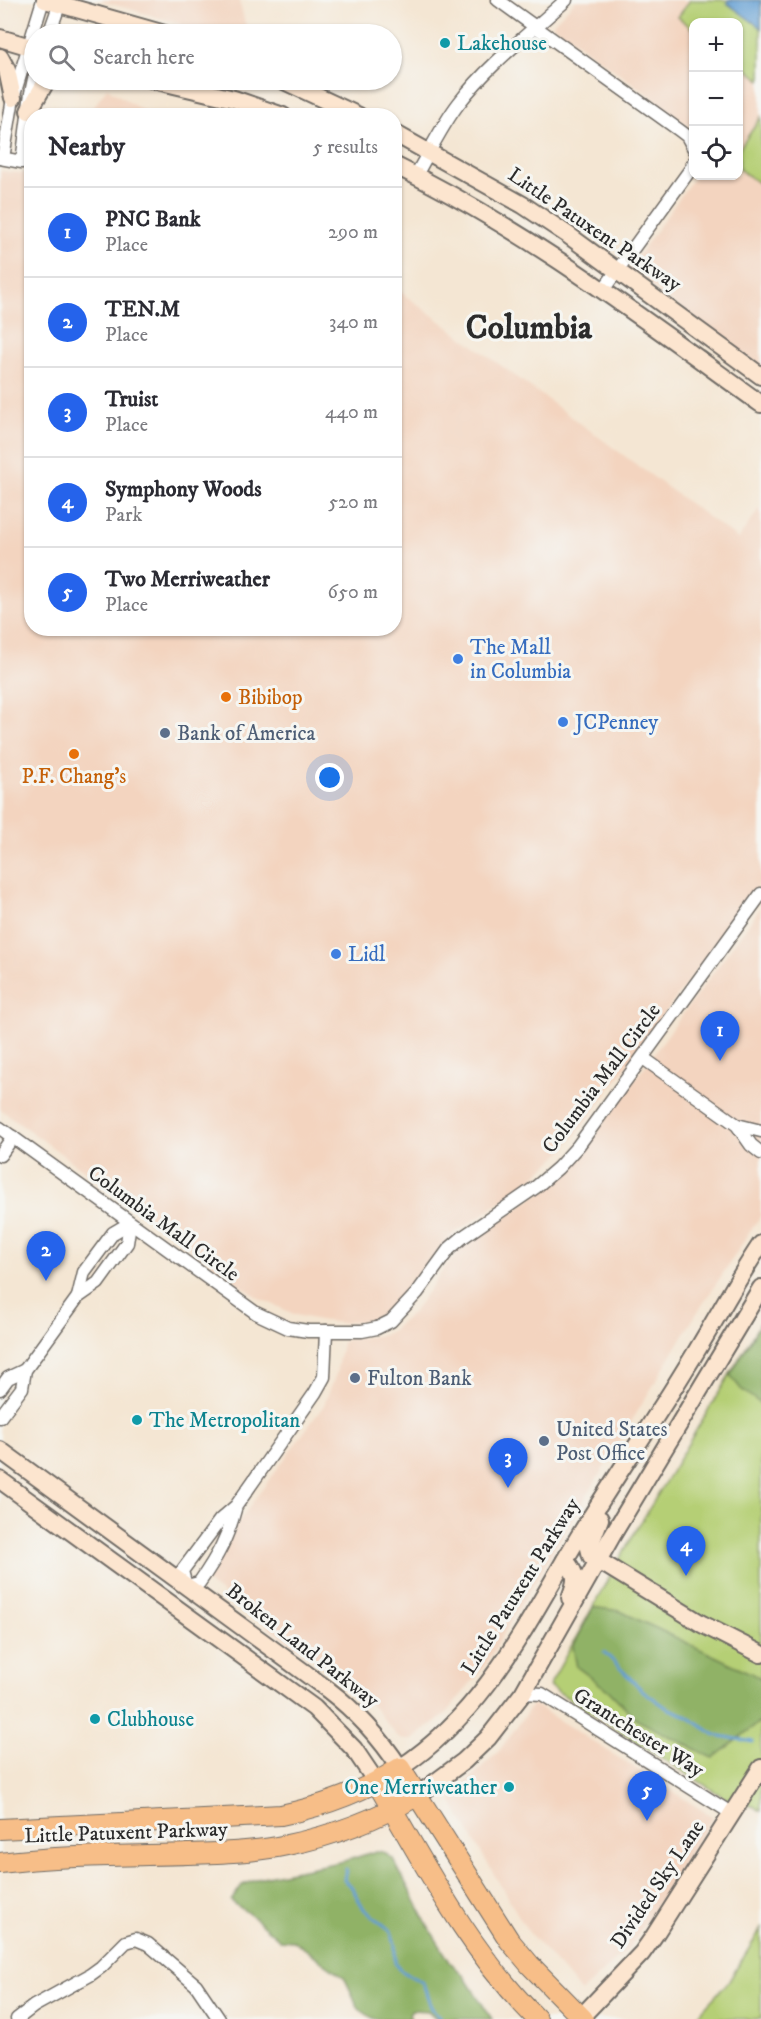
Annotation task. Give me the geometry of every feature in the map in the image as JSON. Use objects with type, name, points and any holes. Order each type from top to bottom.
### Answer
[{"type":"main road","points":[[52,1],[131,24]]},
{"type":"main road","points":[[0,38],[24,45]]},
{"type":"main road","points":[[0,57],[8,70],[13,99]]},
{"type":"main road","points":[[30,108],[41,90]]},
{"type":"main road","points":[[196,90],[260,108]]},
{"type":"main road","points":[[303,90],[342,108]]},
{"type":"main road","name":"Little Patuxent Parkway","points":[[402,138],[523,205],[761,376]]},
{"type":"main road","points":[[402,169],[510,228],[603,290],[761,404]]},
{"type":"main road","name":"Little Patuxent Parkway","points":[[0,1829],[281,1815],[315,1807],[377,1783],[417,1758],[444,1734],[487,1687],[686,1369],[761,1244]]},
{"type":"main road","name":"Little Patuxent Parkway","points":[[0,1863],[63,1858],[253,1851],[286,1846],[324,1836],[393,1809],[418,1795],[464,1761],[488,1738],[523,1693],[639,1491],[761,1288]]},
{"type":"main road","points":[[696,1351],[699,1372],[706,1379]]},
{"type":"main road","points":[[639,1491],[684,1399],[686,1369]]},
{"type":"main road","name":"Broken Land Parkway","points":[[0,1450],[343,1701],[375,1732],[418,1795],[509,1940],[582,2018]]},
{"type":"main road","points":[[618,1475],[592,1537],[589,1548],[591,1556],[702,1624],[761,1654]]},
{"type":"main road","name":"Broken Land Parkway","points":[[0,1480],[314,1708],[354,1749],[483,1957],[505,1986],[537,2019]]},
{"type":"main road","points":[[556,1638],[575,1586],[574,1570],[565,1560]]},
{"type":"main road","name":"Divided Sky Lane","points":[[582,2018],[642,1953],[761,1768]]},
{"type":"street","points":[[498,0],[679,130],[689,140]]},
{"type":"street","points":[[416,175],[463,98],[523,37],[566,0]]},
{"type":"street","points":[[50,24],[52,1]]},
{"type":"street","points":[[42,24],[52,1]]},
{"type":"street","points":[[24,67],[13,99],[1,158],[22,162],[24,145]]},
{"type":"street","points":[[29,108],[32,90]]},
{"type":"street","points":[[603,290],[689,171]]},
{"type":"street","name":"Columbia Mall Circle","points":[[0,1128],[248,1309],[288,1328],[362,1331],[376,1328],[391,1321],[413,1299],[449,1249],[536,1187],[578,1146],[761,894]]},
{"type":"street","points":[[643,1058],[737,1125],[751,1145],[761,1153]]},
{"type":"street","points":[[737,1125],[761,1131]]},
{"type":"street","points":[[0,1155],[13,1137]]},
{"type":"street","points":[[0,1417],[22,1388],[25,1370],[78,1297],[84,1272],[113,1233],[130,1223]]},
{"type":"street","points":[[236,1506],[230,1528],[218,1556],[199,1583],[186,1586],[182,1570],[220,1520],[236,1506],[324,1377],[326,1331]]},
{"type":"street","points":[[0,1389],[8,1378],[25,1370]]},
{"type":"street","name":"Grantchester Way","points":[[523,1693],[542,1694],[731,1813]]},
{"type":"street","points":[[17,2019],[34,2006],[90,1975],[126,1942],[136,1939],[148,1944],[196,1985],[219,2019]]},
{"type":"shaded area","points":[[99,0],[239,0],[245,24],[181,24]]},
{"type":"shaded area","points":[[576,0],[690,0],[678,17],[689,26],[689,126],[657,101],[552,25]]},
{"type":"shaded area","points":[[743,67],[761,80],[761,117],[743,143]]},
{"type":"shaded area","points":[[106,90],[110,90],[138,108],[93,108]]},
{"type":"shaded area","points":[[0,171],[24,173],[24,636],[402,636],[402,293],[738,539],[761,507],[761,881],[561,1153],[526,1184],[454,1234],[441,1247],[405,1296],[373,1320],[340,1323],[296,1315],[257,1297],[0,1109]]},
{"type":"shaded area","points":[[743,172],[761,185],[761,367],[628,270],[692,180],[743,180]]},
{"type":"shaded area","points":[[761,907],[761,1215],[695,1316],[483,1668],[447,1713],[412,1740],[399,1738],[364,1696],[206,1582],[216,1568],[239,1521],[324,1405],[336,1374],[342,1343],[346,1340],[383,1335],[393,1330],[414,1311],[448,1263],[462,1248],[547,1188],[569,1167]]},
{"type":"shaded area","points":[[533,1704],[713,1817],[630,1947],[581,1992],[527,1930],[452,1803],[453,1794],[499,1751]]},
{"type":"green space","points":[[690,0],[761,0],[761,80],[743,66],[743,18],[689,18],[689,26],[678,17]]},
{"type":"green space","points":[[761,117],[761,185],[743,172],[743,143]]},
{"type":"green space","points":[[761,1322],[761,1811],[725,1798],[549,1686],[628,1544]]},
{"type":"green space","points":[[761,1322],[761,1404],[741,1389],[730,1375]]},
{"type":"green space","points":[[593,1607],[620,1611],[761,1678],[761,1721],[713,1758],[637,1720],[609,1691],[577,1667],[573,1647]]},
{"type":"green space","points":[[376,1851],[383,1852],[393,1859],[450,1962],[464,1976],[492,2019],[437,2019],[428,2011],[411,2010],[409,2015],[411,2019],[374,2019],[359,2009],[344,1977],[294,1941],[280,1940],[231,1901],[242,1885],[262,1877],[345,1861]]},
{"type":"green space","points":[[761,1929],[761,2019],[694,2019],[729,1981]]},
{"type":"water","points":[[728,0],[761,0],[761,28],[727,3]]},
{"type":"waterway","points":[[604,1652],[642,1690],[667,1708],[685,1715],[715,1735],[753,1742]]},
{"type":"waterway","points":[[346,1869],[344,1880],[351,1886],[364,1909],[391,1931],[395,1945],[395,1964],[400,1970],[423,1983],[431,2007],[441,2019]]},
{"type":"place","name":"Lakehouse","points":[[445,43]]},
{"type":"place","name":"The Mall in Columbia","points":[[458,659]]},
{"type":"place","name":"Bibibop","points":[[226,697]]},
{"type":"place","name":"JCPenney","points":[[563,722]]},
{"type":"place","name":"Bank of America","points":[[165,733]]},
{"type":"place","name":"P.F. Chang's","points":[[74,754]]},
{"type":"place","name":"Lidl","points":[[336,954]]},
{"type":"place","name":"PNC Bank","points":[[720,1061]]},
{"type":"place","name":"TEN.M","points":[[46,1281]]},
{"type":"place","name":"Fulton Bank","points":[[355,1378]]},
{"type":"place","name":"The Metropolitan","points":[[137,1420]]},
{"type":"place","name":"United States Post Office","points":[[544,1441]]},
{"type":"place","name":"Truist","points":[[508,1488]]},
{"type":"place","name":"Symphony Woods","points":[[686,1576]]},
{"type":"place","name":"Clubhouse","points":[[95,1719]]},
{"type":"place","name":"One Merriweather","points":[[509,1787]]},
{"type":"place","name":"Two Merriweather","points":[[647,1821]]},
{"type":"district","name":"Columbia","points":[[529,326]]}]
